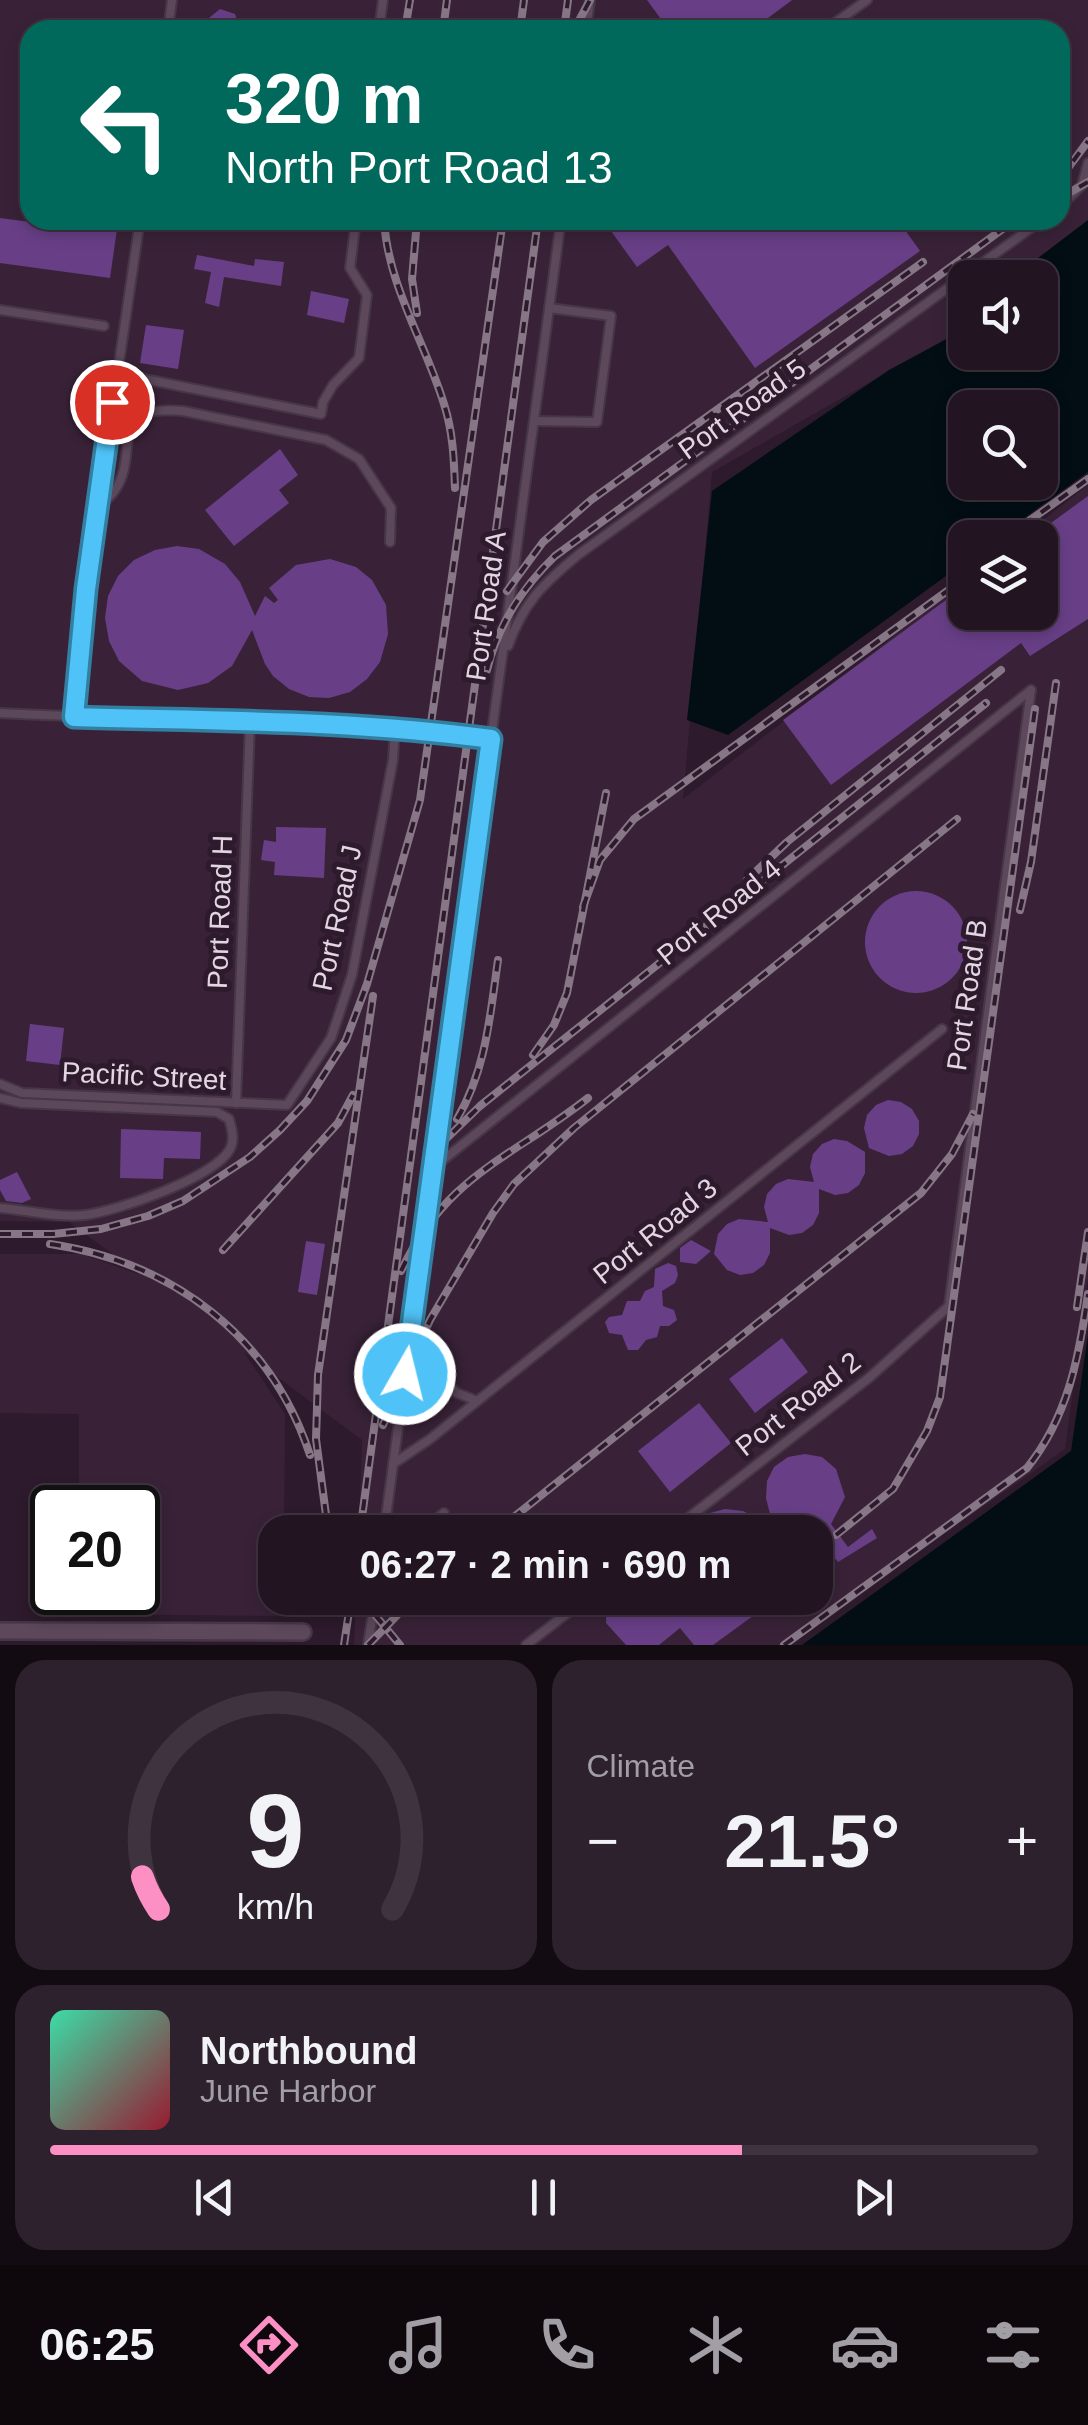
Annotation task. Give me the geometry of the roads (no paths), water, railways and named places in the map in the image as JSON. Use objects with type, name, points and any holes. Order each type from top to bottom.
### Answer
[{"type":"street","points":[[0,1631],[58,1638],[302,1632]]},
{"type":"lane","points":[[839,20],[866,0]]},
{"type":"lane","points":[[1070,197],[1082,185],[1088,164]]},
{"type":"lane","points":[[74,717],[86,589],[139,230]]},
{"type":"lane","points":[[118,367],[139,378],[322,414],[323,402],[333,385],[359,358],[367,294],[350,268],[355,230]]},
{"type":"lane","name":"Port Road A","points":[[386,1515],[561,230]]},
{"type":"lane","name":"Port Road 5","points":[[501,664],[519,615],[546,582],[578,555],[1028,230]]},
{"type":"lane","points":[[534,421],[597,422],[611,316],[549,308]]},
{"type":"lane","points":[[0,310],[104,326]]},
{"type":"lane","points":[[97,507],[114,493],[120,481],[129,430],[144,414],[183,411],[326,440],[359,459],[392,508],[390,542]]},
{"type":"lane","name":"Port Road 4","points":[[434,1168],[1032,690]]},
{"type":"lane","name":"Port Road B","points":[[949,1306],[1032,690]]},
{"type":"lane","points":[[0,713],[395,728],[491,739]]},
{"type":"lane","name":"Port Road H","points":[[236,1103],[250,722]]},
{"type":"lane","name":"Port Road J","points":[[288,1105],[331,1038],[352,975],[393,760],[395,728]]},
{"type":"lane","name":"Port Road 3","points":[[393,1464],[477,1402],[942,1029]]},
{"type":"lane","name":"Pacific Street","points":[[0,1084],[22,1093],[288,1105]]},
{"type":"lane","points":[[0,1098],[217,1112],[229,1120],[232,1130],[230,1150],[210,1169],[181,1184],[104,1210],[82,1216],[0,1208]]},
{"type":"lane","name":"Port Road 2","points":[[692,1515],[870,1377],[949,1306]]},
{"type":"lane","points":[[408,1347],[457,1393],[477,1402]]},
{"type":"lane","points":[[368,1645],[372,1615]]},
{"type":"lane","points":[[526,1645],[565,1615]]},
{"type":"railway","points":[[407,20],[410,0]]},
{"type":"railway","points":[[444,20],[447,0]]},
{"type":"railway","points":[[521,20],[524,0]]},
{"type":"railway","points":[[565,20],[568,0]]},
{"type":"railway","points":[[579,20],[590,0]]},
{"type":"railway","points":[[1070,165],[1088,141]]},
{"type":"railway","points":[[1070,192],[1088,182]]},
{"type":"railway","points":[[385,230],[392,268],[447,414],[455,488]]},
{"type":"railway","points":[[416,230],[412,279],[417,313]]},
{"type":"railway","points":[[0,1234],[101,1229],[183,1201],[250,1157],[280,1130],[307,1101],[346,1040],[367,984],[420,800],[502,230]]},
{"type":"railway","points":[[362,1515],[537,230]]},
{"type":"railway","points":[[487,670],[513,608],[555,556],[1001,230]]},
{"type":"railway","points":[[507,591],[543,542],[591,500],[923,262]]},
{"type":"railway","points":[[1030,520],[1088,479]]},
{"type":"railway","points":[[583,907],[600,860],[634,819],[948,590]]},
{"type":"railway","points":[[747,880],[787,842],[1001,670]]},
{"type":"railway","points":[[1020,910],[1031,862],[1056,683]]},
{"type":"railway","points":[[426,1167],[446,1139],[480,1106],[986,703]]},
{"type":"railway","points":[[836,1535],[893,1489],[927,1431],[940,1397],[1035,709]]},
{"type":"railway","points":[[533,1055],[554,1025],[567,993],[606,793]]},
{"type":"railway","points":[[383,1425],[430,1320],[514,1184],[574,1128],[957,819]]},
{"type":"railway","points":[[457,1119],[481,1062],[498,960]]},
{"type":"railway","points":[[326,1515],[316,1439],[318,1375],[373,996]]},
{"type":"railway","points":[[223,1250],[338,1123],[353,1095]]},
{"type":"railway","points":[[401,1271],[419,1238],[460,1190],[588,1098]]},
{"type":"railway","points":[[516,1515],[921,1193],[952,1154],[973,1114]]},
{"type":"railway","points":[[1077,1307],[1088,1232]]},
{"type":"railway","points":[[50,1244],[95,1253],[137,1268],[176,1287],[211,1312],[243,1341],[270,1374],[293,1413],[310,1455]]},
{"type":"railway","points":[[784,1645],[1027,1468],[1053,1428],[1070,1386],[1088,1294]]},
{"type":"railway","points":[[344,1645],[348,1615]]},
{"type":"railway","points":[[375,1615],[400,1645]]},
{"type":"railway","points":[[368,1645],[397,1615]]}]
